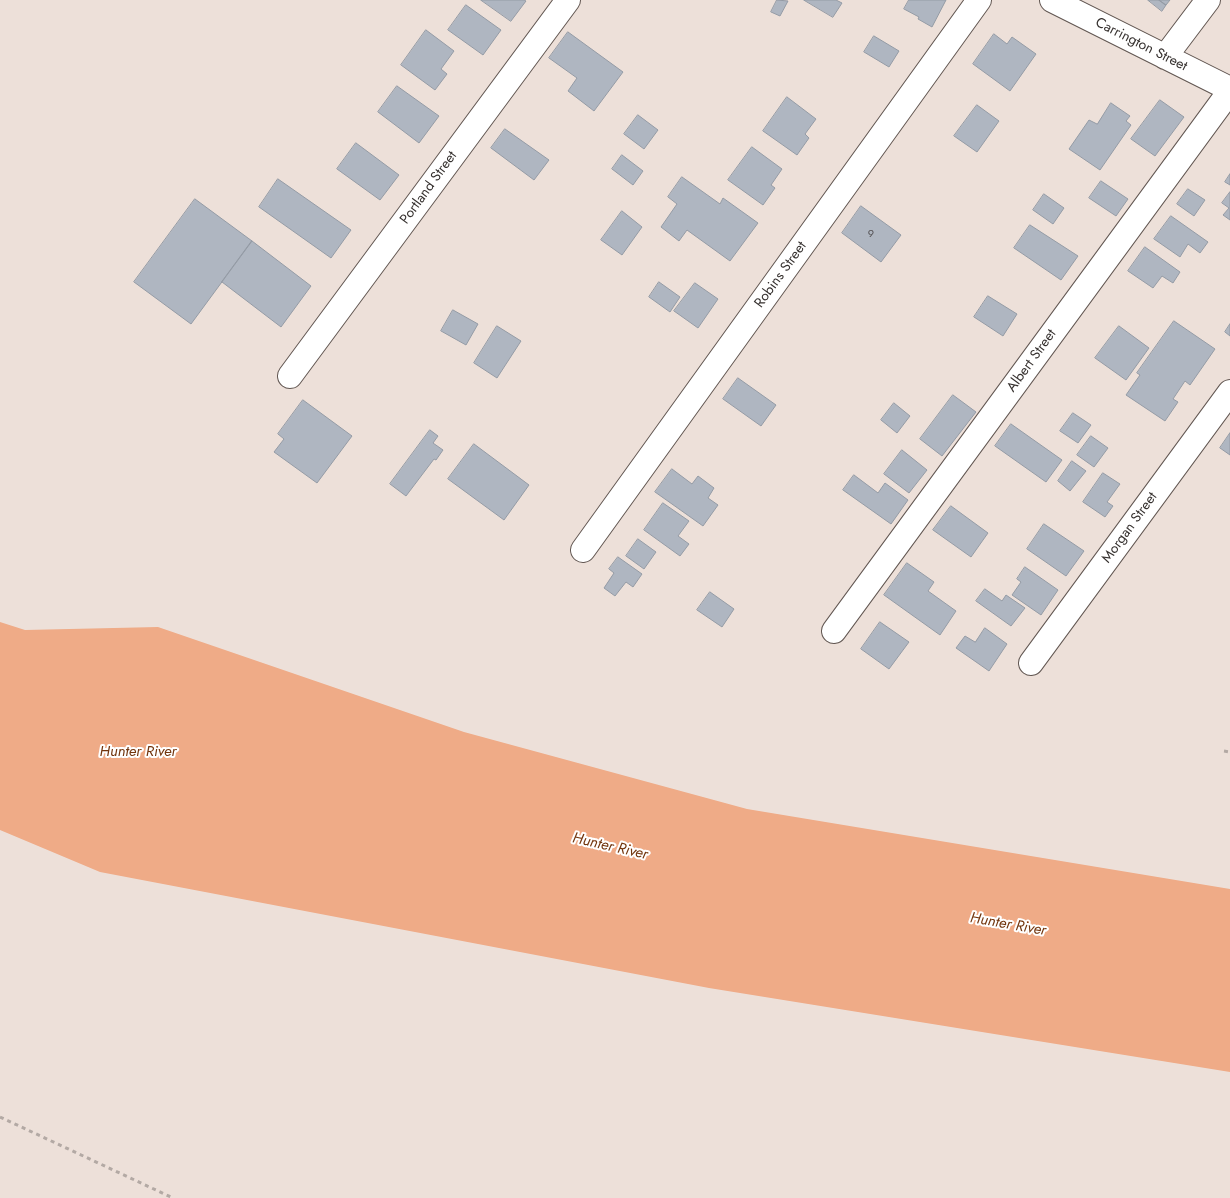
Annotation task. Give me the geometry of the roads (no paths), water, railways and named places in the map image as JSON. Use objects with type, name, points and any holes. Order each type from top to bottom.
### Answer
[{"type":"street","name":"Portland Street","points":[[290,376],[568,0]]},
{"type":"street","name":"Robins Street","points":[[583,550],[979,0]]},
{"type":"street","name":"Carrington Street","points":[[1052,0],[1230,90]]},
{"type":"street","points":[[1166,57],[1208,0]]},
{"type":"street","name":"Albert Street","points":[[834,631],[1230,90]]},
{"type":"street","name":"Morgan Street","points":[[1031,663],[1230,392]]},
{"type":"water","name":"Hunter River","points":[[0,622],[25,630],[158,627],[464,732],[747,809],[1230,889],[1230,1072],[709,988],[100,872],[0,830]]}]
